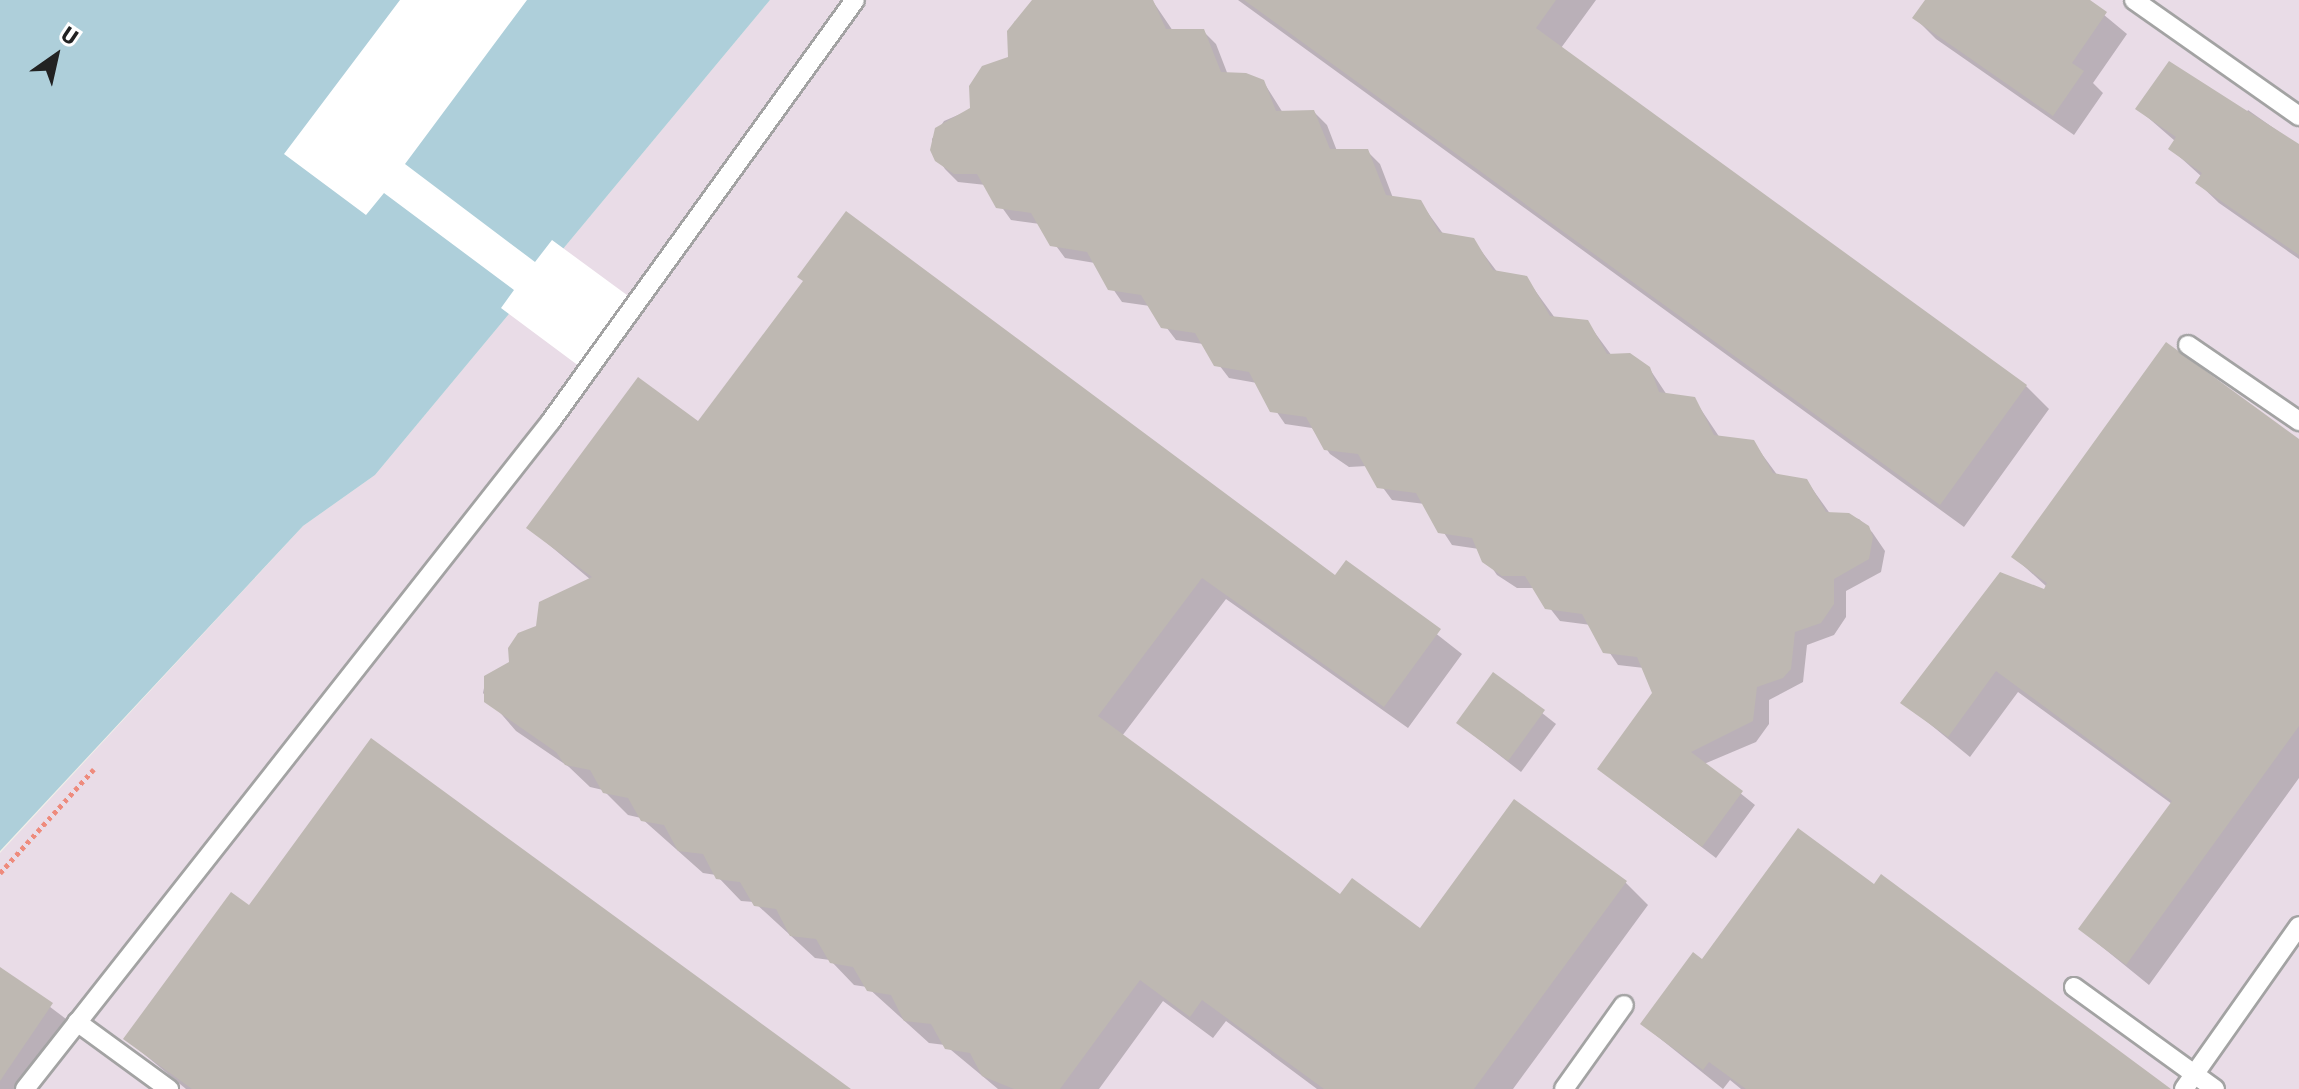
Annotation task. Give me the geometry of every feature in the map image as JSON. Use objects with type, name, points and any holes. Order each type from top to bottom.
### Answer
[{"type":"lane","points":[[25,1089],[551,421],[855,0]]},
{"type":"lane","points":[[2134,0],[2299,116]]},
{"type":"lane","points":[[2188,345],[2299,421]]},
{"type":"lane","points":[[2189,1082],[2299,926]]},
{"type":"lane","points":[[2074,987],[2189,1082],[2215,1089]]},
{"type":"lane","points":[[1564,1089],[1624,1005]]},
{"type":"lane","points":[[77,1022],[169,1089]]},
{"type":"path","points":[[0,873],[94,769]]},
{"type":"shaded area","points":[[770,0],[2299,0],[2299,1089],[0,1089],[0,853],[303,526],[375,475]]},
{"type":"water","points":[[0,0],[770,0],[375,475],[303,526],[0,851]]},
{"type":"pier","points":[[400,0],[527,0],[405,164],[535,262],[552,240],[646,309],[595,378],[501,308],[514,290],[384,193],[366,215],[284,154]]},
{"type":"building","points":[[1032,0],[1153,0],[1166,29],[1204,29],[1221,72],[1246,73],[1264,80],[1276,111],[1314,110],[1330,149],[1368,149],[1386,195],[1421,200],[1439,232],[1474,238],[1493,270],[1527,276],[1550,316],[1588,320],[1607,354],[1630,353],[1650,367],[1659,392],[1695,397],[1714,435],[1754,440],[1773,473],[1807,479],[1826,512],[1849,513],[1869,526],[1873,537],[1869,559],[1834,579],[1834,604],[1821,623],[1795,632],[1791,669],[1783,678],[1757,687],[1753,721],[1691,752],[1743,791],[1702,847],[1597,769],[1652,693],[1637,657],[1603,653],[1582,614],[1545,609],[1525,576],[1502,576],[1482,562],[1472,538],[1438,533],[1416,493],[1377,488],[1358,454],[1324,450],[1306,417],[1270,412],[1249,372],[1214,366],[1195,333],[1161,328],[1141,295],[1108,290],[1087,252],[1050,246],[1031,213],[996,208],[977,174],[954,174],[935,161],[930,150],[935,128],[970,108],[969,86],[982,66],[1008,57],[1007,31]]},
{"type":"building","points":[[1244,0],[1556,0],[1536,28],[2027,385],[1940,505]]},
{"type":"building","points":[[1925,0],[2090,0],[2107,12],[2072,63],[2084,71],[2053,116],[1912,18]]},
{"type":"building","points":[[2169,61],[2299,144],[2299,255],[2195,183],[2202,173],[2168,149],[2176,137],[2135,109]]},
{"type":"building","points":[[846,211],[1335,575],[1346,560],[1441,629],[1384,707],[1202,578],[1098,716],[1340,894],[1352,878],[1420,928],[1514,799],[1627,881],[1474,1089],[1324,1089],[1202,1000],[1190,1017],[1140,980],[1060,1089],[1014,1089],[982,1076],[970,1053],[945,1049],[931,1024],[904,1021],[891,995],[867,991],[853,967],[830,963],[816,939],[790,936],[776,909],[754,906],[740,882],[716,879],[703,854],[678,851],[664,825],[641,821],[628,798],[603,793],[590,770],[565,765],[556,752],[484,702],[484,676],[509,662],[508,648],[518,633],[536,626],[539,602],[592,577],[526,528],[638,377],[698,421],[803,281],[797,277]]},
{"type":"building","points":[[2166,342],[2299,439],[2299,726],[2126,965],[2078,929],[2172,801],[1996,671],[1948,737],[1900,703],[2000,572],[2044,589],[2047,583],[2011,557]]},
{"type":"building","points":[[1493,672],[1545,710],[1508,761],[1456,723]]},
{"type":"building","points":[[371,738],[851,1089],[192,1089],[123,1039],[231,892],[249,905]]},
{"type":"building","points":[[1798,828],[1874,884],[1881,874],[2171,1089],[1746,1089],[1709,1062],[1703,1070],[1640,1024],[1693,952],[1702,959]]},
{"type":"building","points":[[0,967],[53,1003],[0,1081]]}]
